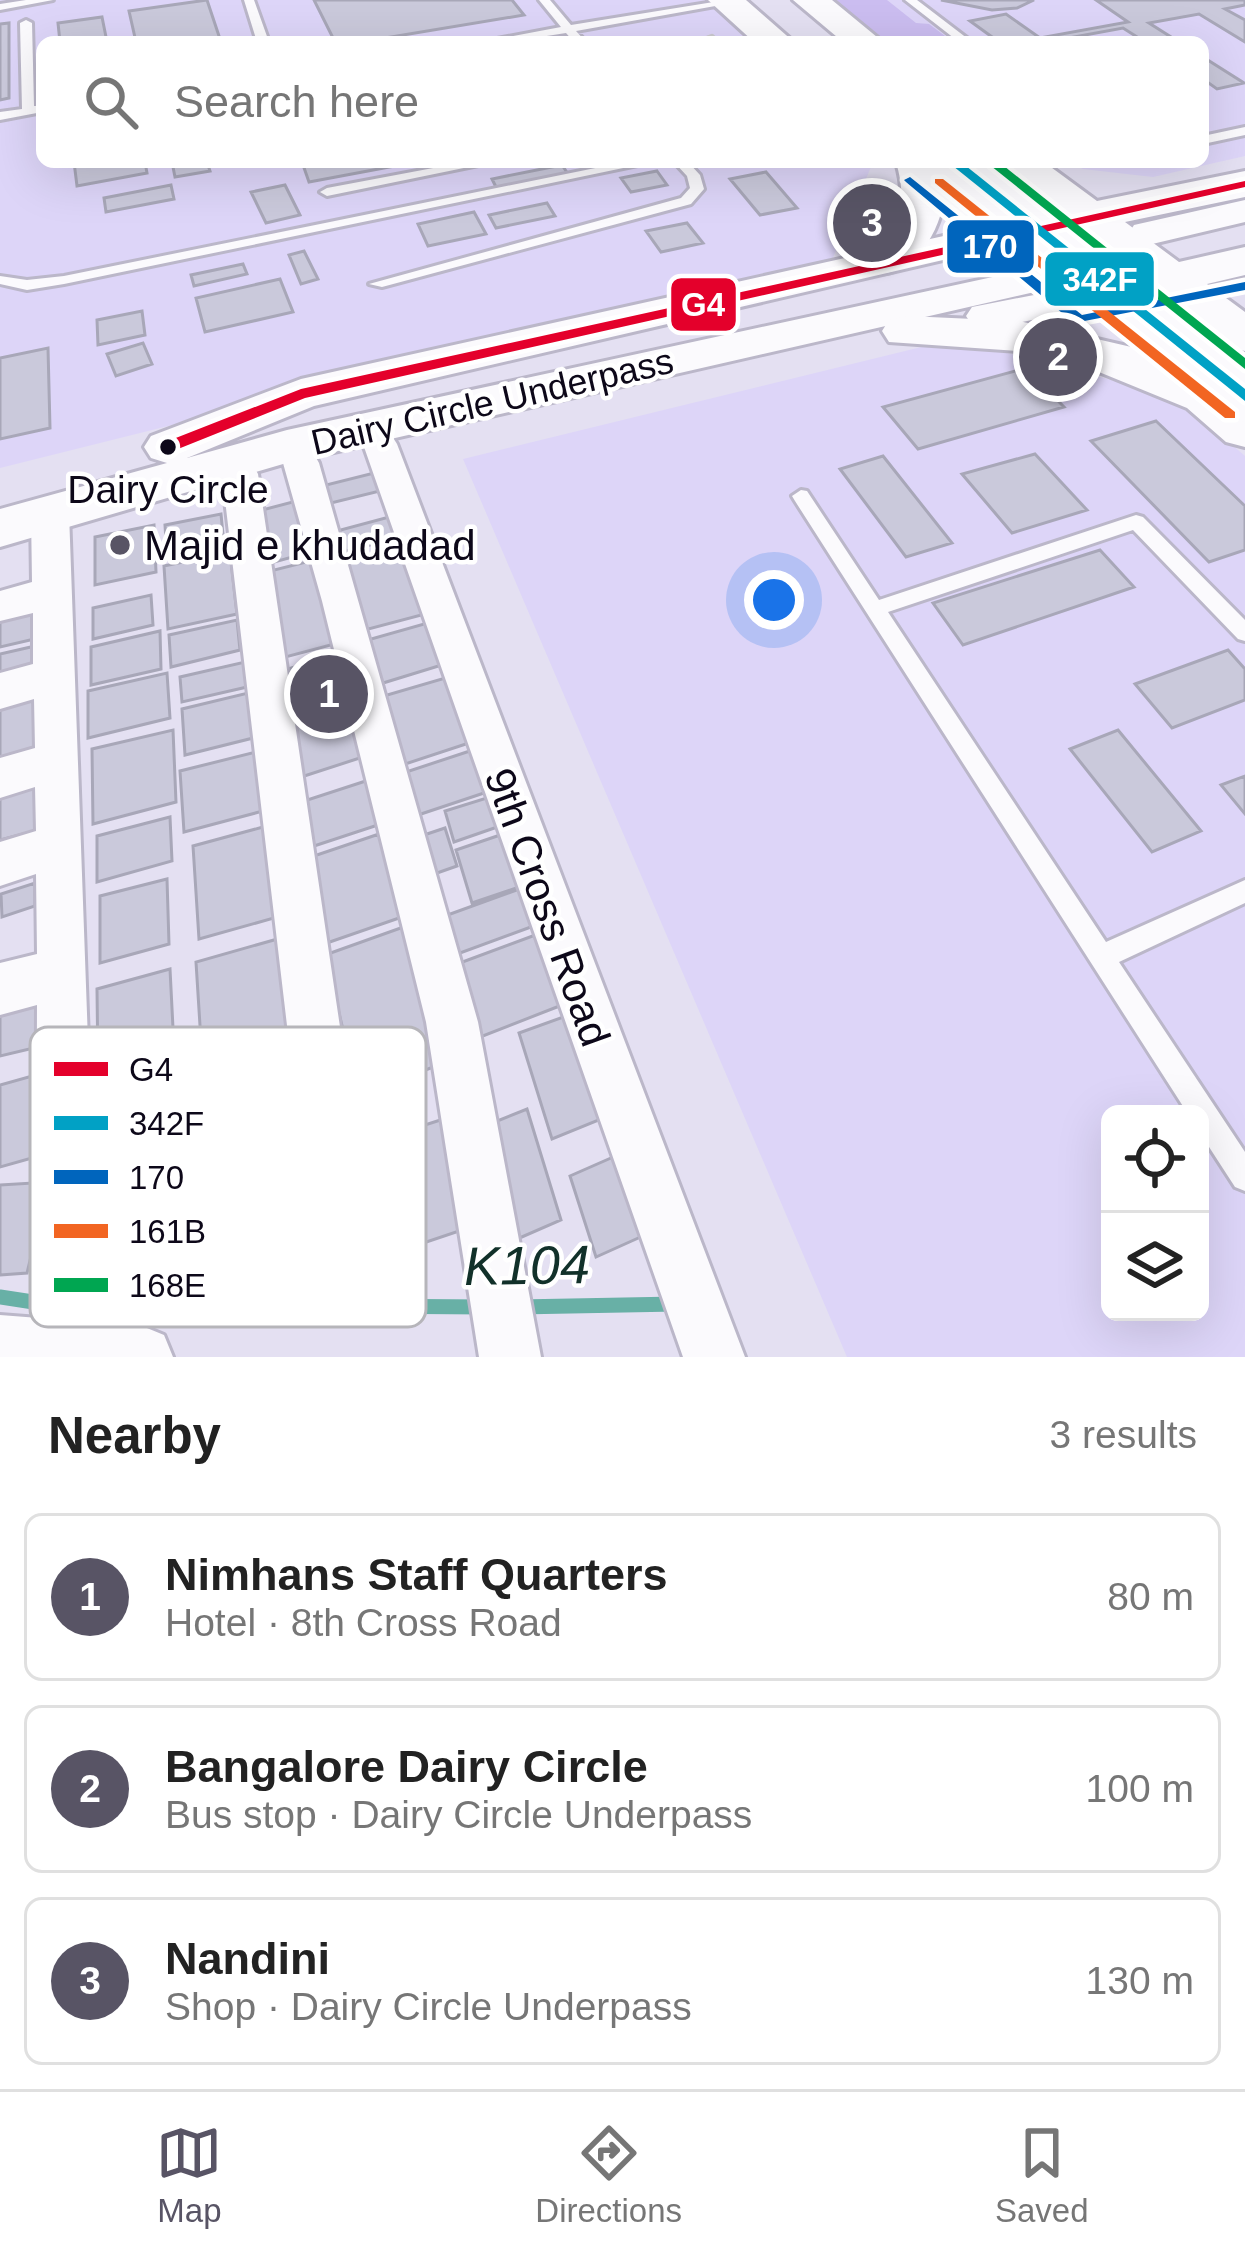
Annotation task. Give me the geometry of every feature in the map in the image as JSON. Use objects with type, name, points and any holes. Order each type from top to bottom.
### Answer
[{"type":"main road","points":[[780,0],[825,36]]},
{"type":"main road","points":[[810,0],[857,36]]},
{"type":"main road","points":[[736,1],[770,36]]},
{"type":"main road","points":[[736,1],[796,36]]},
{"type":"main road","points":[[882,262],[903,246],[916,223],[925,192],[922,168]]},
{"type":"main road","points":[[927,168],[1013,259],[1086,297],[1235,410]]},
{"type":"main road","points":[[961,168],[1235,410]]},
{"type":"main road","points":[[996,168],[1245,361]]},
{"type":"main road","points":[[1026,168],[1090,216],[1163,255],[1245,336]]},
{"type":"main road","points":[[1046,168],[1115,188],[1234,196]]},
{"type":"main road","points":[[0,528],[50,513],[169,462],[301,394],[882,262],[1013,259],[1090,216],[1234,196]]},
{"type":"main road","points":[[0,496],[169,462],[240,474],[382,450],[907,331],[1086,297],[1163,255],[1234,196]]},
{"type":"main road","points":[[1163,255],[1245,234]]},
{"type":"main road","points":[[1163,255],[1245,261]]},
{"type":"main road","name":"Dairy Circle Underpass","points":[[169,462],[287,446],[1013,259]]},
{"type":"main road","points":[[907,331],[1020,333],[1155,373],[1235,410]]},
{"type":"street","name":"9th Cross Road","points":[[382,450],[714,1357]]},
{"type":"street","points":[[301,463],[452,1022],[510,1357]]},
{"type":"street","points":[[240,474],[314,1027]]},
{"type":"street","points":[[50,513],[63,1027]]},
{"type":"street","points":[[0,606],[53,592]]},
{"type":"street","points":[[0,691],[54,676]]},
{"type":"street","points":[[0,778],[55,761]]},
{"type":"street","points":[[0,864],[58,845]]},
{"type":"street","points":[[0,989],[63,973]]},
{"type":"street","points":[[0,1346],[142,1357]]},
{"type":"lane","points":[[0,7],[48,0]]},
{"type":"lane","points":[[249,0],[261,36]]},
{"type":"lane","points":[[544,0],[574,36]]},
{"type":"lane","points":[[910,0],[958,36]]},
{"type":"lane","points":[[524,36],[736,1]]},
{"type":"lane","points":[[0,116],[35,110],[26,23]]},
{"type":"lane","points":[[1209,139],[1245,131]]},
{"type":"lane","points":[[327,192],[455,168]]},
{"type":"lane","points":[[0,280],[27,285],[64,280],[615,168]]},
{"type":"lane","points":[[377,284],[686,201],[698,190],[686,168]]},
{"type":"lane","points":[[801,496],[1245,1177]]},
{"type":"lane","points":[[874,609],[1136,522],[1245,633]]},
{"type":"lane","points":[[1101,957],[1245,891]]},
{"type":"shaded area","points":[[0,0],[712,0],[752,36],[36,36],[36,168],[870,168],[832,260],[0,468]]},
{"type":"shaded area","points":[[830,0],[1245,0],[1245,156],[1209,164],[1209,36],[877,36]]},
{"type":"shaded area","points":[[830,0],[887,0],[916,23],[929,24],[945,36],[877,36]]},
{"type":"shaded area","points":[[1081,168],[1192,168],[1153,177]]},
{"type":"shaded area","points":[[954,339],[1177,397],[1245,456],[1245,1357],[847,1357],[463,459]]},
{"type":"building","points":[[207,0],[219,36],[135,36],[129,11]]},
{"type":"building","points":[[314,0],[512,0],[524,15],[397,36],[332,36]]},
{"type":"building","points":[[941,0],[1034,0],[1017,8],[992,10]]},
{"type":"building","points":[[1096,0],[1245,0],[1245,5],[1225,9],[1245,20],[1245,42],[1199,14],[1149,23],[1170,36],[1136,36],[1123,28],[1051,36],[1128,22]]},
{"type":"building","points":[[1006,14],[1037,36],[991,36],[970,21]]},
{"type":"building","points":[[102,17],[106,36],[59,36],[58,23]]},
{"type":"building","points":[[9,23],[9,98],[0,100],[0,24]]},
{"type":"building","points":[[1209,61],[1244,83],[1217,89],[1209,83]]},
{"type":"building","points":[[75,168],[146,168],[147,173],[77,186]]},
{"type":"building","points":[[173,168],[210,171],[175,177]]},
{"type":"building","points":[[304,168],[384,168],[309,182]]},
{"type":"building","points":[[547,168],[564,168],[570,177],[498,191],[492,179]]},
{"type":"building","points":[[657,171],[667,185],[631,192],[621,178]]},
{"type":"building","points":[[766,172],[797,208],[760,215],[730,179]]},
{"type":"building","points":[[171,185],[174,199],[106,212],[104,198]]},
{"type":"building","points":[[285,185],[300,215],[266,223],[251,192]]},
{"type":"building","points":[[547,203],[555,216],[496,228],[489,215]]},
{"type":"building","points":[[474,212],[486,234],[428,246],[418,224]]},
{"type":"building","points":[[687,223],[703,243],[661,252],[646,231]]},
{"type":"building","points":[[304,251],[318,279],[301,284],[289,255]]},
{"type":"building","points":[[243,264],[247,274],[194,286],[191,275]]},
{"type":"building","points":[[280,279],[293,312],[205,332],[196,298]]},
{"type":"building","points":[[142,311],[145,335],[98,345],[97,320]]},
{"type":"building","points":[[143,343],[152,364],[116,376],[107,354]]},
{"type":"building","points":[[48,348],[50,428],[0,439],[0,358]]},
{"type":"building","points":[[1026,368],[1064,407],[918,449],[883,407]]},
{"type":"building","points":[[1156,421],[1245,506],[1245,550],[1209,562],[1091,441]]},
{"type":"building","points":[[1035,454],[1087,510],[1012,533],[962,474]]},
{"type":"building","points":[[883,456],[952,543],[906,557],[840,469]]},
{"type":"building","points":[[374,473],[380,491],[327,504],[322,486]]},
{"type":"building","points":[[304,499],[318,550],[260,566],[247,514]]},
{"type":"building","points":[[221,514],[224,545],[167,558],[165,525]]},
{"type":"building","points":[[389,517],[397,538],[339,553],[333,532]]},
{"type":"building","points":[[154,525],[156,572],[95,585],[95,537]]},
{"type":"building","points":[[408,546],[429,613],[361,631],[344,562]]},
{"type":"building","points":[[1100,550],[1134,587],[963,645],[933,603]]},
{"type":"building","points":[[230,552],[237,614],[168,629],[164,566]]},
{"type":"building","points":[[322,558],[342,642],[278,659],[262,573]]},
{"type":"building","points":[[151,595],[153,625],[93,639],[93,608]]},
{"type":"building","points":[[44,612],[43,637],[0,647],[0,621]]},
{"type":"building","points":[[237,620],[240,650],[171,667],[169,635]]},
{"type":"building","points":[[431,622],[445,664],[370,687],[357,643]]},
{"type":"building","points":[[160,631],[161,669],[91,685],[91,647]]},
{"type":"building","points":[[44,644],[44,673],[0,683],[0,654]]},
{"type":"building","points":[[1228,650],[1245,669],[1245,700],[1172,728],[1135,684]]},
{"type":"building","points":[[347,652],[359,694],[281,718],[270,674]]},
{"type":"building","points":[[245,662],[247,687],[182,702],[180,677]]},
{"type":"building","points":[[167,673],[170,718],[88,738],[88,691]]},
{"type":"building","points":[[452,676],[475,741],[390,769],[370,700]]},
{"type":"building","points":[[45,687],[43,753],[0,764],[0,698]]},
{"type":"building","points":[[248,693],[253,738],[185,755],[182,709]]},
{"type":"building","points":[[353,700],[369,755],[295,779],[282,722]]},
{"type":"building","points":[[173,730],[176,802],[93,824],[92,749]]},
{"type":"building","points":[[1118,730],[1201,831],[1152,852],[1070,749]]},
{"type":"building","points":[[482,747],[496,789],[406,819],[394,776]]},
{"type":"building","points":[[256,752],[263,811],[184,832],[180,771]]},
{"type":"building","points":[[51,770],[50,827],[0,840],[0,783]]},
{"type":"building","points":[[1245,776],[1245,814],[1221,785]]},
{"type":"building","points":[[378,777],[390,821],[305,849],[295,804]]},
{"type":"building","points":[[493,796],[503,825],[454,842],[445,811]]},
{"type":"building","points":[[170,817],[172,861],[97,882],[97,836]]},
{"type":"building","points":[[263,827],[274,918],[199,939],[193,846]]},
{"type":"building","points":[[445,828],[457,866],[420,879],[409,840]]},
{"type":"building","points":[[509,832],[528,884],[472,903],[456,850]]},
{"type":"building","points":[[379,834],[402,917],[324,944],[305,859]]},
{"type":"building","points":[[167,879],[169,944],[100,963],[100,896]]},
{"type":"building","points":[[35,883],[35,906],[2,917],[1,894]]},
{"type":"building","points":[[525,887],[539,924],[441,960],[431,921]]},
{"type":"building","points":[[409,925],[446,1062],[426,1070],[426,1027],[342,1027],[325,955]]},
{"type":"building","points":[[538,934],[562,1005],[470,1041],[449,967]]},
{"type":"building","points":[[281,938],[292,1027],[200,1027],[196,962]]},
{"type":"building","points":[[170,969],[173,1027],[97,1027],[97,989]]},
{"type":"building","points":[[46,992],[43,1027],[30,1027],[30,1049],[0,1056],[0,1003]]},
{"type":"building","points":[[580,1011],[616,1113],[552,1139],[519,1033]]},
{"type":"building","points":[[30,1077],[30,1159],[0,1167],[0,1085]]},
{"type":"building","points":[[527,1109],[561,1220],[508,1243],[475,1130]]},
{"type":"building","points":[[456,1115],[477,1225],[426,1242],[426,1125]]},
{"type":"building","points":[[627,1151],[656,1230],[596,1257],[570,1176]]},
{"type":"building","points":[[30,1183],[27,1273],[0,1275],[0,1185]]},
{"type":"waterway","name":"K104","points":[[0,1297],[30,1302]]},
{"type":"waterway","name":"K104","points":[[518,1307],[677,1304]]},
{"type":"waterway","name":"K104","points":[[426,1307],[485,1307]]},
{"type":"transit line","name":"342F","points":[[961,168],[1245,396]]},
{"type":"transit line","name":"168E","points":[[999,168],[1245,365]]},
{"type":"transit line","name":"170","points":[[910,180],[1079,320],[1245,286]]},
{"type":"transit line","name":"161B","points":[[939,181],[1230,415]]},
{"type":"transit line","name":"G4","points":[[168,447],[301,394],[1245,184]]},
{"type":"place","name":"Nandini","points":[[872,223]]},
{"type":"place","name":"Bangalore Dairy Circle","points":[[1058,357]]},
{"type":"place","name":"Dairy Circle","points":[[168,447]]},
{"type":"place","name":"Majid e khudadad","points":[[120,545]]},
{"type":"place","name":"Nimhans Staff Quarters","points":[[329,694]]}]
